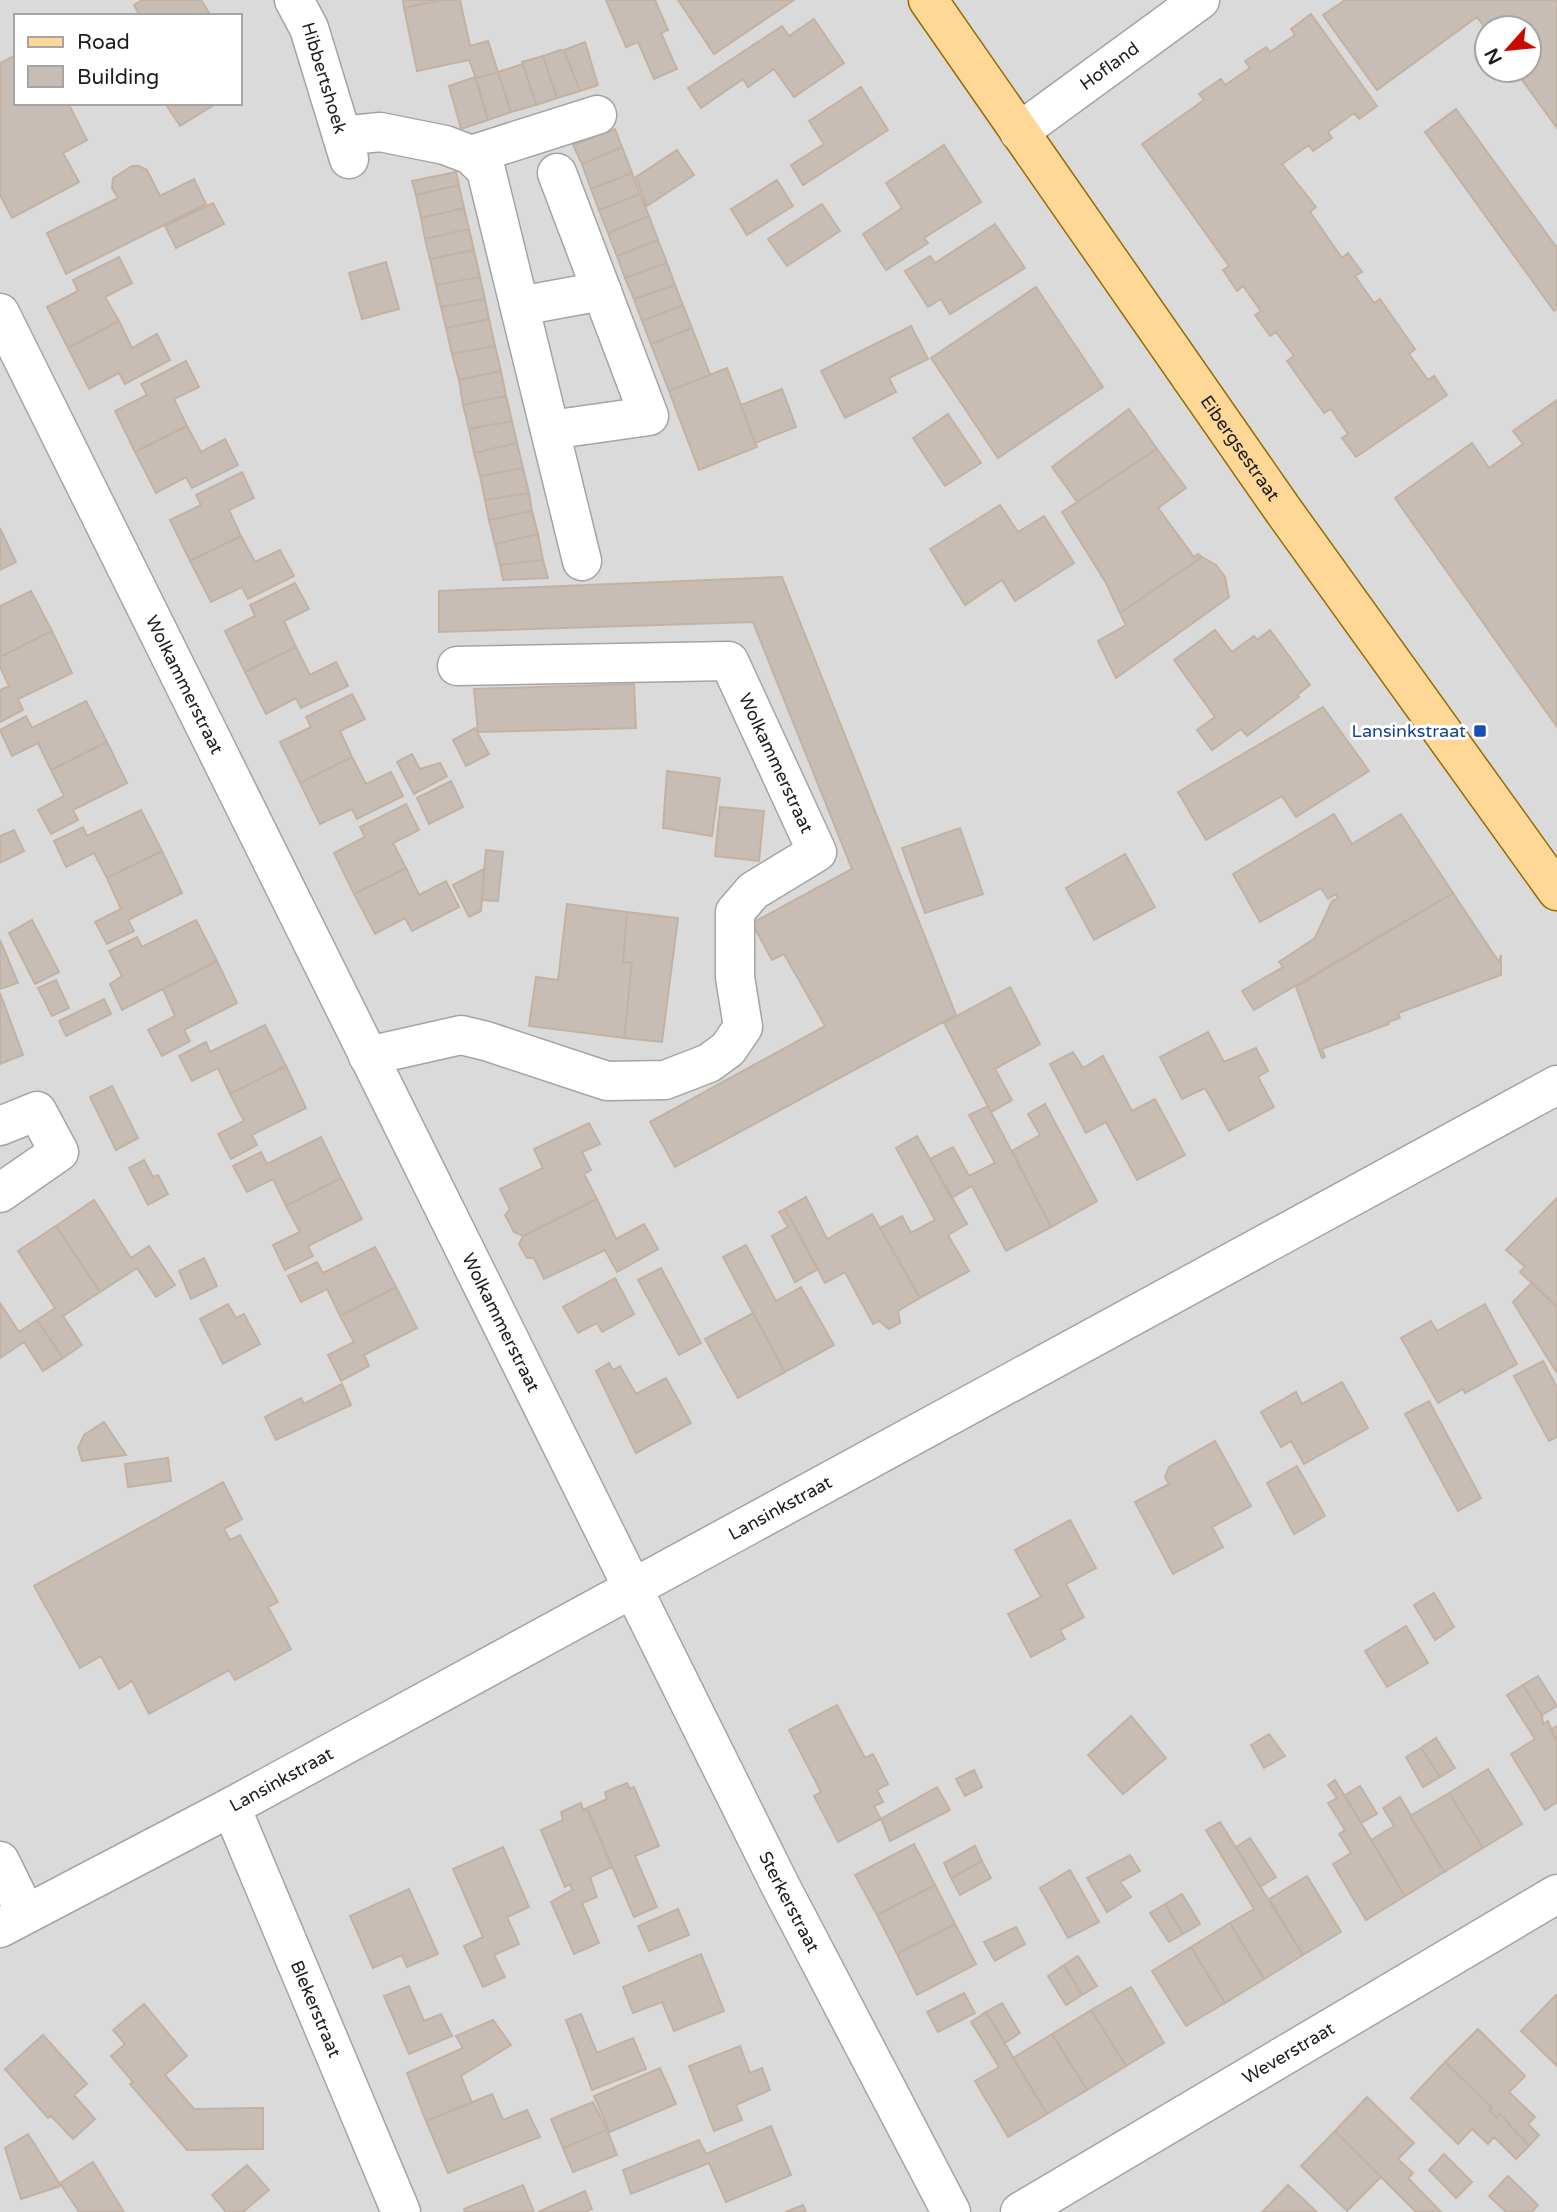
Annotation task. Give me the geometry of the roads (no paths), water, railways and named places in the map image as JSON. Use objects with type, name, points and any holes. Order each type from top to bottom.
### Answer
[{"type":"main road","name":"Eibergsestraat","points":[[928,0],[1283,510],[1557,891]]},
{"type":"street","name":"Hibbertshoek","points":[[295,0],[309,28],[345,148],[380,132],[445,145],[471,155]]},
{"type":"street","name":"Hofland","points":[[1019,132],[1200,0]]},
{"type":"street","points":[[582,561],[486,170],[471,155],[597,115]]},
{"type":"street","points":[[550,430],[649,416],[557,173]]},
{"type":"street","points":[[520,306],[601,291]]},
{"type":"street","name":"Wolkammerstraat","points":[[0,313],[634,1588]]},
{"type":"street","name":"Wolkammerstraat","points":[[368,1056],[461,1035],[607,1082],[665,1080],[709,1063],[728,1049],[743,1027],[735,977],[735,912],[753,891],[817,852],[729,661],[457,666]]},
{"type":"street","name":"Lansinkstraat","points":[[13,1921],[231,1807],[1557,1085]]},
{"type":"street","points":[[0,1126],[37,1111],[59,1152],[0,1193]]},
{"type":"street","name":"Sterkerstraat","points":[[634,1588],[779,1885],[951,2212]]},
{"type":"street","name":"Blekerstraat","points":[[231,1807],[401,2212]]},
{"type":"street","points":[[0,1861],[13,1921]]},
{"type":"street","name":"Weverstraat","points":[[1020,2212],[1557,1894]]},
{"type":"place","name":"Lansinkstraat","points":[[1480,731]]}]
